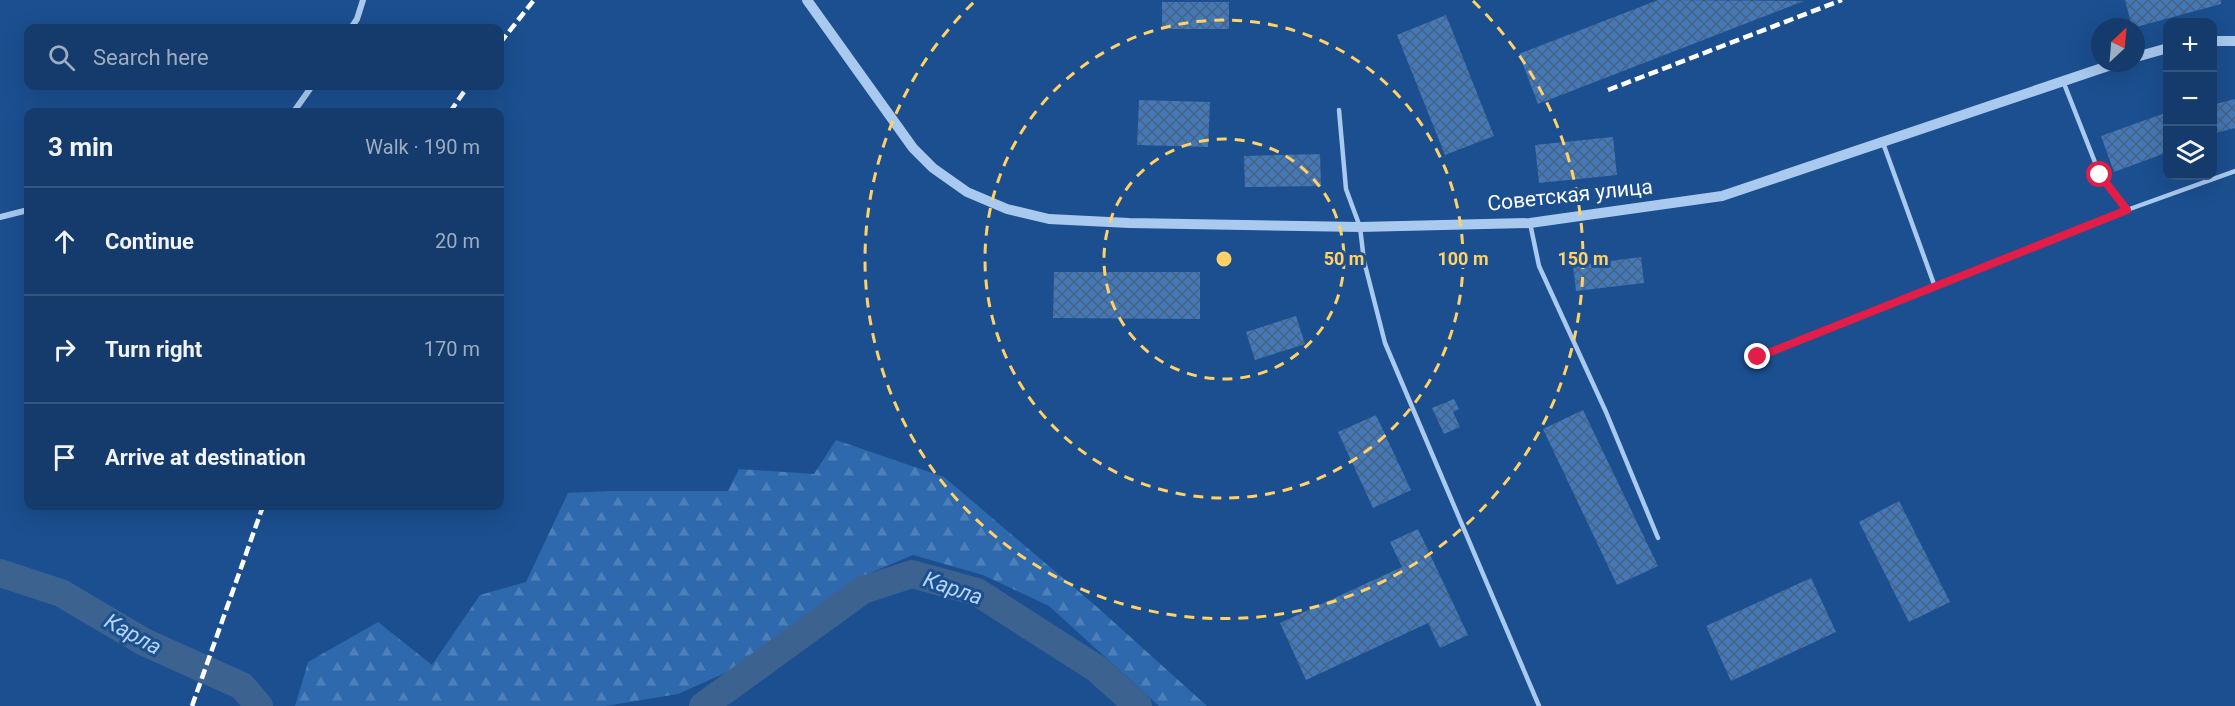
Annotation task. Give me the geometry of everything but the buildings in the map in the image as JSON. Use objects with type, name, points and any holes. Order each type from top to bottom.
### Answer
[{"type":"street","points":[[354,24],[363,0]]},
{"type":"street","name":"Советская улица","points":[[807,0],[913,148],[933,168],[967,192],[1007,209],[1060,220],[1360,226],[1530,223],[1722,196],[2091,72]]},
{"type":"street","points":[[2217,41],[2235,40]]},
{"type":"street","points":[[2145,54],[2163,49]]},
{"type":"street","points":[[297,108],[309,90]]},
{"type":"street","points":[[0,217],[24,211]]},
{"type":"lane","points":[[2063,81],[2100,175],[2127,210]]},
{"type":"lane","points":[[1339,110],[1346,189],[1360,226],[1364,261],[1385,343],[1539,706]]},
{"type":"lane","points":[[1883,142],[1935,287]]},
{"type":"lane","points":[[1758,357],[2127,210],[2235,171]]},
{"type":"lane","points":[[1530,223],[1539,266],[1606,412],[1658,538]]},
{"type":"green space","points":[[836,440],[944,477],[1097,607],[1207,706],[1159,706],[1049,606],[983,575],[913,555],[856,579],[752,661],[678,694],[606,706],[295,706],[308,662],[378,622],[432,665],[480,595],[526,582],[568,493],[728,491],[739,469],[814,474]]},
{"type":"waterway","name":"Карла","points":[[0,573],[61,593],[144,642],[242,686],[259,706]]},
{"type":"waterway","name":"Карла","points":[[703,706],[863,590],[912,574],[977,592],[1097,669],[1138,706]]},
{"type":"railway","points":[[504,38],[534,0]]},
{"type":"railway","points":[[1608,90],[1842,0]]},
{"type":"railway","points":[[453,108],[465,90]]},
{"type":"railway","points":[[192,706],[262,510]]},
{"type":"route","points":[[1758,357],[2127,210],[2100,175]]}]
